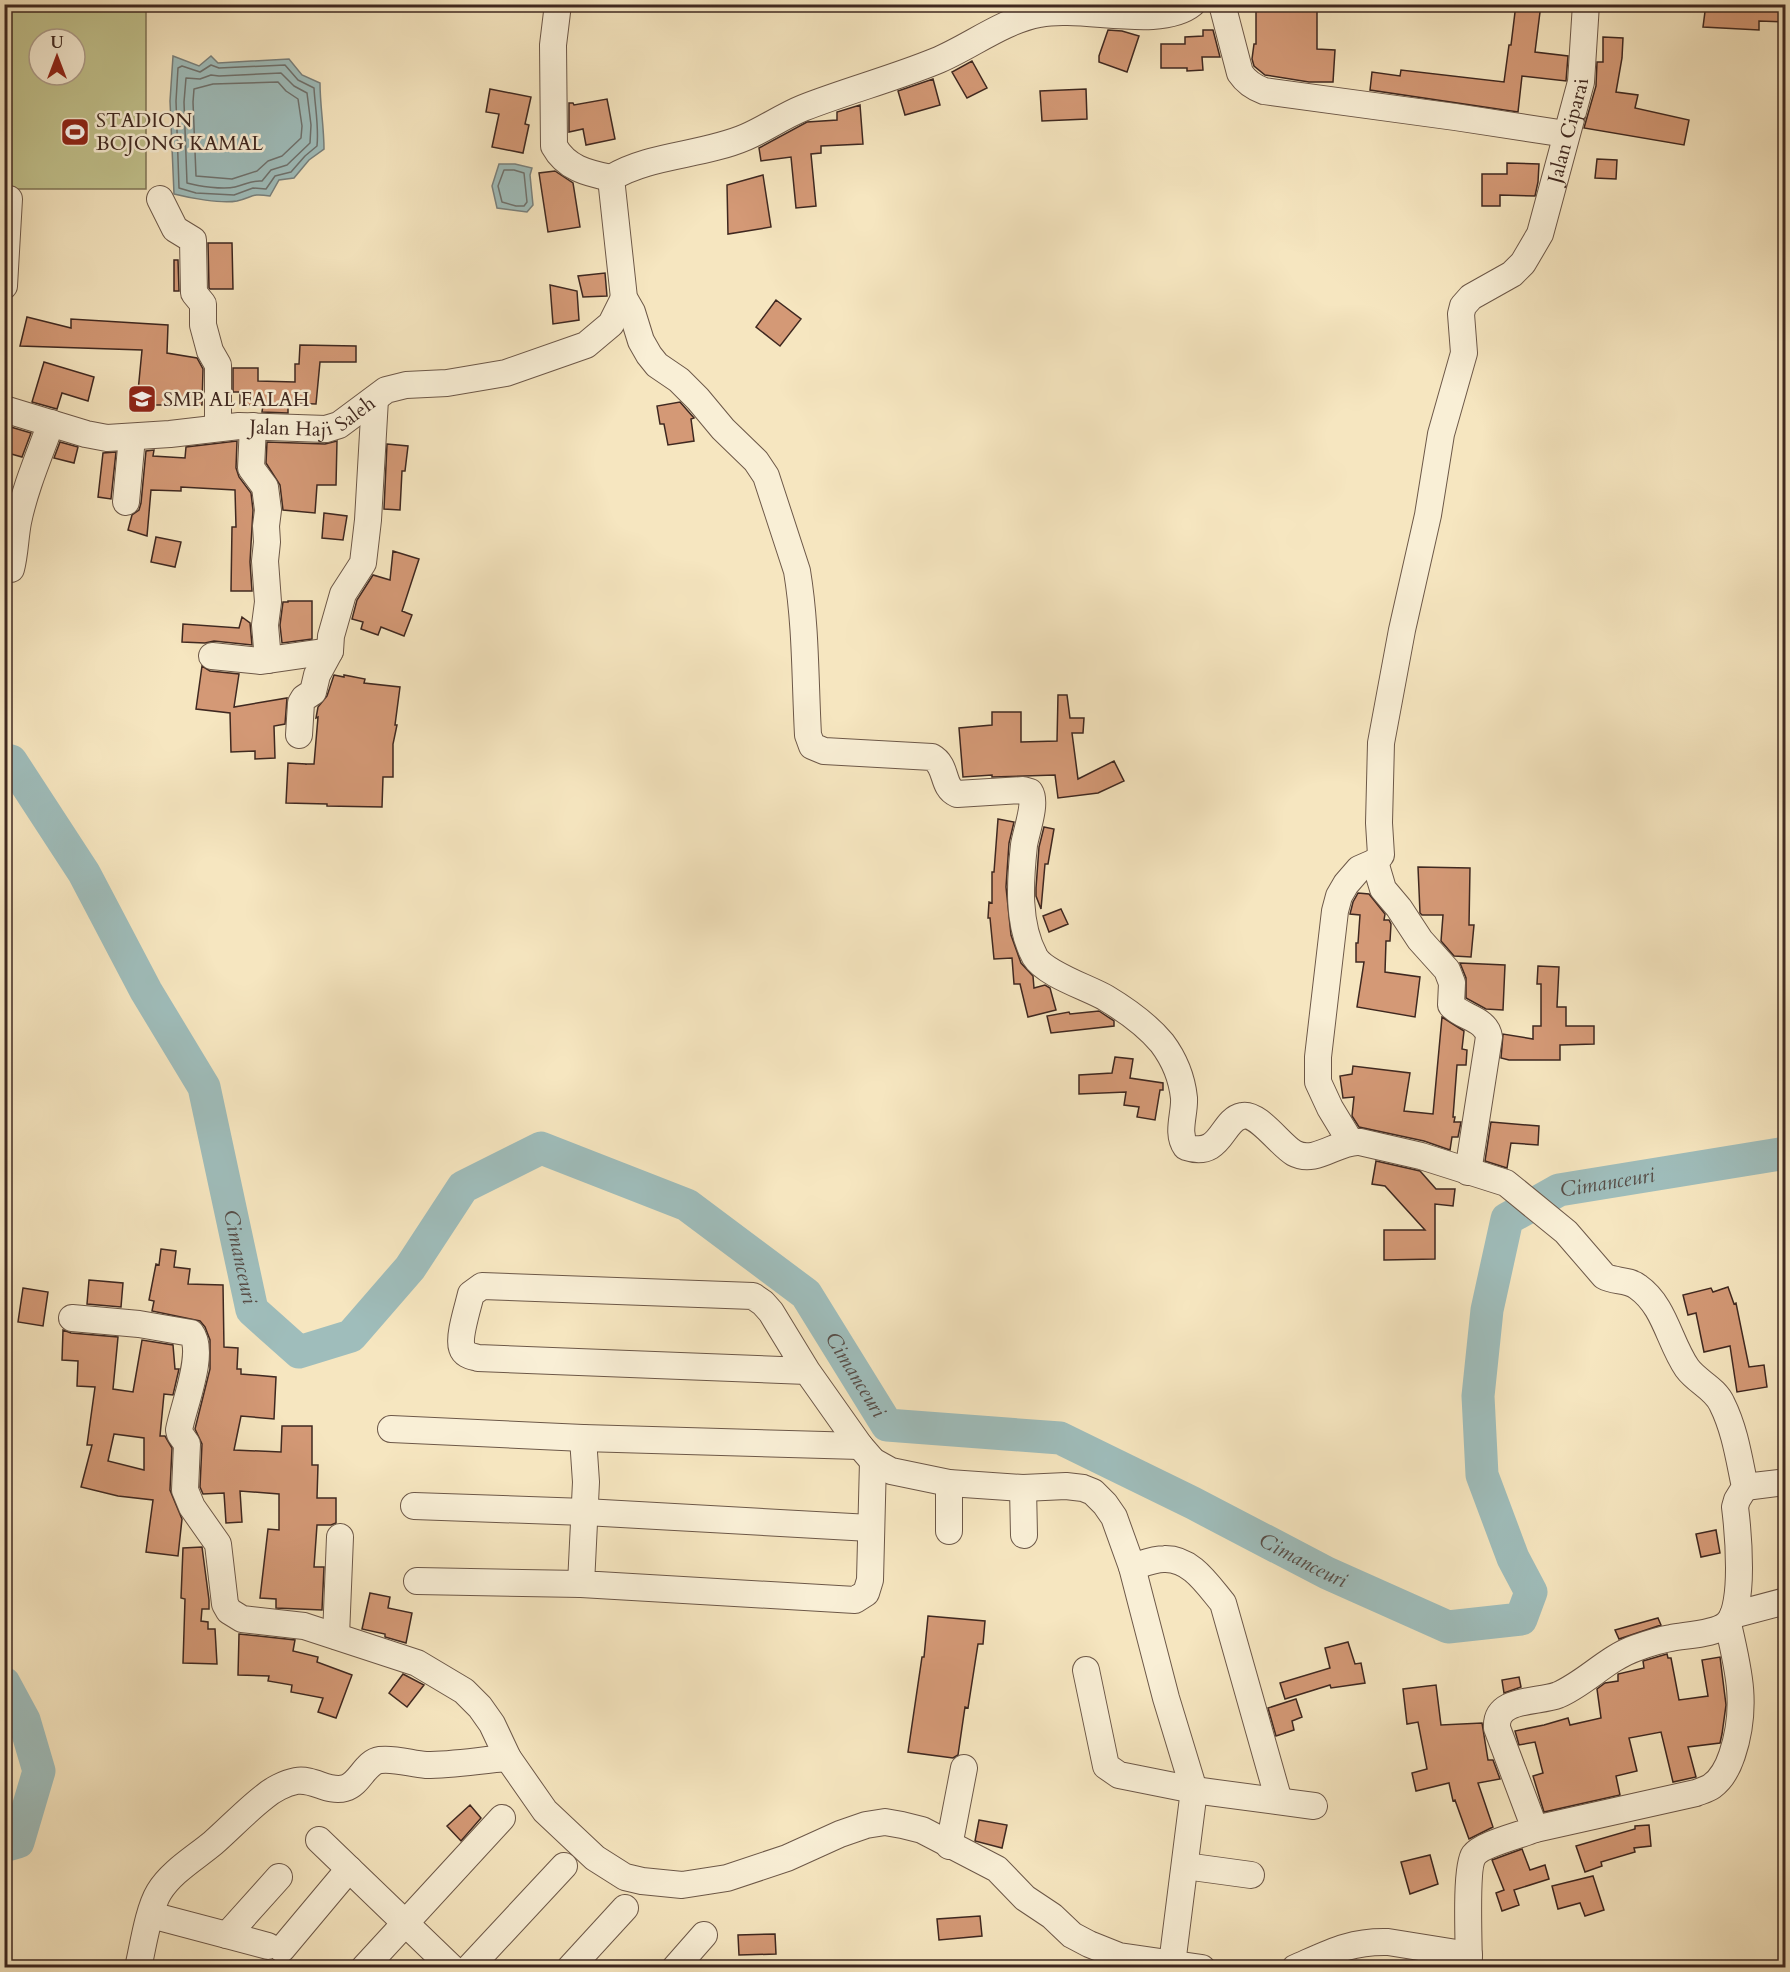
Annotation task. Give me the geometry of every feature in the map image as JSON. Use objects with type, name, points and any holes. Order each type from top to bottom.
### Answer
[{"type":"street","points":[[558,4],[553,45],[554,146],[562,157],[577,169],[611,178],[636,165],[711,149],[746,137],[801,109],[936,61],[1002,27],[1039,14],[1094,12],[1168,15],[1179,12],[1192,4]]},
{"type":"street","points":[[1222,4],[1240,73],[1245,81],[1264,91],[1566,134]]},
{"type":"street","name":"Jalan Ciparai","points":[[1376,862],[1381,855],[1382,844],[1379,823],[1381,742],[1401,630],[1428,515],[1441,434],[1464,353],[1461,314],[1463,306],[1471,297],[1512,274],[1530,252],[1540,234],[1581,82],[1586,4]]},
{"type":"street","points":[[611,178],[624,298],[632,312],[641,341],[657,365],[679,380],[698,399],[723,429],[756,461],[766,476],[799,585],[808,735],[812,746],[824,751],[932,756],[941,764],[950,789],[957,794],[1023,790],[1030,792],[1033,802],[1024,843],[1022,912],[1035,957],[1047,968],[1128,1012],[1162,1042],[1171,1056],[1182,1084],[1184,1112],[1181,1134],[1182,1142],[1186,1147],[1199,1149],[1215,1144],[1232,1123],[1244,1115],[1254,1118],[1288,1149],[1298,1154],[1312,1156],[1350,1141],[1421,1156],[1506,1183],[1566,1232],[1604,1276],[1636,1285],[1656,1305],[1689,1370],[1721,1401],[1734,1436],[1745,1487],[1735,1507],[1740,1584],[1730,1620],[1738,1666],[1740,1733],[1725,1774],[1713,1785],[1696,1793],[1535,1829],[1482,1849],[1474,1855],[1470,1873],[1469,1961],[1376,1941],[1342,1946],[1295,1968]]},
{"type":"street","points":[[4,286],[9,199]]},
{"type":"street","points":[[160,199],[175,229],[193,240],[194,293],[203,304],[203,326],[210,351],[219,365],[218,428]]},
{"type":"street","name":"Jalan Haji Saleh","points":[[4,409],[86,434],[107,438],[253,426],[305,430],[326,429],[339,425],[375,399],[378,394],[395,387],[506,373],[586,345],[611,324],[624,298]]},
{"type":"street","points":[[299,735],[301,703],[312,692],[317,675],[330,651],[330,636],[343,594],[363,563],[368,520],[375,399]]},
{"type":"street","points":[[11,569],[16,550],[17,525],[51,423]]},
{"type":"street","points":[[253,426],[251,468],[265,487],[268,510],[265,561],[268,602],[265,625],[268,660]]},
{"type":"street","points":[[126,502],[132,437]]},
{"type":"street","points":[[212,656],[261,661],[330,651]]},
{"type":"street","points":[[1350,1141],[1329,1108],[1318,1082],[1318,1057],[1337,903],[1346,884],[1359,869],[1376,862],[1383,889],[1420,940],[1447,970],[1452,983],[1451,1005],[1487,1029],[1489,1037],[1482,1092],[1468,1172]]},
{"type":"street","points":[[807,1371],[478,1358],[465,1353],[461,1340],[471,1294],[482,1286],[748,1295],[758,1299],[771,1312],[807,1371],[867,1454],[891,1471],[949,1483],[1023,1488],[1066,1486],[1093,1492],[1114,1517],[1132,1567],[1166,1698],[1194,1790],[1172,1964]]},
{"type":"street","points":[[72,1318],[139,1324],[193,1335],[196,1344],[193,1371],[179,1430],[188,1444],[185,1490],[192,1507],[218,1545],[225,1604],[229,1611],[242,1619],[304,1626],[417,1663],[464,1691],[480,1707],[492,1724],[508,1758],[545,1811],[588,1851],[625,1877],[682,1885],[727,1878],[787,1858],[840,1834],[866,1825],[885,1822],[922,1830],[997,1869],[1025,1898],[1052,1916],[1072,1935],[1089,1944],[1119,1956],[1202,1968]]},
{"type":"street","points":[[391,1429],[867,1454]]},
{"type":"street","points":[[580,1584],[586,1482],[583,1438]]},
{"type":"street","points":[[417,1581],[580,1584],[855,1600],[862,1597],[869,1588],[870,1528],[867,1454]]},
{"type":"street","points":[[1745,1487],[1785,1482]]},
{"type":"street","points":[[949,1483],[950,1531]]},
{"type":"street","points":[[1023,1488],[1024,1535]]},
{"type":"street","points":[[414,1506],[585,1512],[870,1528]]},
{"type":"street","points":[[336,1636],[340,1537]]},
{"type":"street","points":[[1132,1567],[1162,1559],[1182,1562],[1189,1566],[1223,1603],[1279,1801]]},
{"type":"street","points":[[1535,1829],[1497,1728],[1496,1721],[1503,1711],[1514,1704],[1557,1695],[1617,1656],[1634,1648],[1670,1638],[1706,1632],[1730,1620],[1785,1601]]},
{"type":"street","points":[[1086,1670],[1106,1766],[1111,1772],[1194,1790],[1314,1806]]},
{"type":"street","points":[[138,1968],[159,1892],[171,1878],[214,1843],[265,1796],[281,1786],[296,1781],[311,1781],[325,1787],[346,1788],[379,1760],[428,1765],[508,1758]]},
{"type":"street","points":[[950,1846],[964,1768]]},
{"type":"street","points":[[364,1968],[502,1818]]},
{"type":"street","points":[[319,1840],[452,1968]]},
{"type":"street","points":[[469,1968],[564,1866]]},
{"type":"street","points":[[1185,1866],[1251,1875]]},
{"type":"street","points":[[151,1915],[275,1948],[349,1869]]},
{"type":"street","points":[[227,1935],[279,1877]]},
{"type":"street","points":[[570,1968],[625,1908]]},
{"type":"street","points":[[675,1968],[704,1935]]},
{"type":"green space","name":"STADION BOJONG KAMAL","points":[[5,5],[146,5],[146,189],[5,189]]},
{"type":"water","points":[[173,56],[199,66],[211,56],[218,63],[289,59],[302,75],[320,83],[324,149],[309,160],[294,178],[279,180],[270,196],[255,195],[237,201],[223,202],[174,194],[170,101]]},
{"type":"water","points":[[499,164],[515,164],[532,168],[530,175],[533,205],[527,212],[497,208],[492,186]]},
{"type":"building","points":[[1300,4],[1317,4],[1317,49],[1335,50],[1333,82],[1309,82],[1265,75],[1254,66],[1252,59],[1254,44],[1256,44],[1256,8],[1300,9]]},
{"type":"building","points":[[1516,4],[1541,4],[1535,52],[1568,56],[1566,81],[1522,76],[1518,112],[1370,90],[1372,72],[1400,76],[1401,70],[1504,82]]},
{"type":"building","points":[[1706,4],[1785,4],[1785,22],[1759,21],[1759,30],[1703,27]]},
{"type":"building","points":[[1108,30],[1139,36],[1127,72],[1099,62]]},
{"type":"building","points":[[1203,30],[1213,30],[1220,57],[1202,57],[1203,70],[1161,68],[1161,44],[1185,44],[1185,37],[1203,36]]},
{"type":"building","points":[[1603,37],[1623,38],[1616,92],[1638,95],[1635,108],[1689,120],[1684,145],[1584,128],[1596,86],[1597,62],[1603,62]]},
{"type":"building","points":[[972,61],[987,88],[967,98],[952,72]]},
{"type":"building","points":[[933,79],[940,105],[905,115],[898,91]]},
{"type":"building","points":[[490,89],[531,97],[525,124],[529,125],[523,153],[492,147],[499,114],[486,112]]},
{"type":"building","points":[[1086,89],[1087,119],[1042,121],[1040,91]]},
{"type":"building","points":[[607,99],[615,139],[586,145],[583,129],[569,132],[569,103],[574,105]]},
{"type":"building","points":[[860,105],[863,144],[821,146],[821,153],[811,154],[816,206],[796,208],[791,157],[761,161],[759,148],[807,122],[837,120],[837,112]]},
{"type":"building","points":[[1597,159],[1617,160],[1616,179],[1595,178]]},
{"type":"building","points":[[1507,163],[1539,164],[1535,196],[1500,195],[1500,206],[1482,206],[1482,174],[1507,174]]},
{"type":"building","points":[[555,171],[573,183],[580,227],[548,232],[539,173]]},
{"type":"building","points":[[763,175],[771,227],[728,234],[727,185]]},
{"type":"building","points":[[208,243],[232,243],[233,289],[209,288]]},
{"type":"building","points":[[174,260],[178,260],[179,291],[174,291]]},
{"type":"building","points":[[605,273],[607,296],[583,297],[578,276]]},
{"type":"building","points":[[550,285],[577,291],[579,320],[553,324]]},
{"type":"building","points":[[776,300],[801,319],[780,346],[756,327]]},
{"type":"building","points":[[27,317],[71,328],[71,319],[168,325],[167,353],[197,358],[203,369],[202,405],[147,405],[137,402],[142,350],[20,346]]},
{"type":"building","points":[[300,345],[356,346],[356,362],[320,362],[316,404],[288,403],[288,413],[262,412],[263,405],[240,405],[240,392],[233,392],[233,368],[258,368],[258,381],[295,382],[295,364],[299,364]]},
{"type":"building","points":[[44,362],[94,377],[88,401],[62,393],[57,409],[32,402]]},
{"type":"building","points":[[680,402],[694,418],[691,419],[694,441],[668,445],[664,424],[660,424],[657,406]]},
{"type":"building","points":[[4,425],[31,433],[22,457],[4,452]]},
{"type":"building","points":[[237,441],[236,468],[239,477],[251,493],[253,510],[250,562],[252,591],[231,591],[232,527],[236,527],[235,490],[181,487],[181,491],[151,490],[147,536],[128,530],[132,515],[139,510],[141,503],[146,451],[154,450],[153,456],[185,458],[186,447]]},
{"type":"building","points":[[337,441],[336,485],[317,485],[315,513],[283,510],[280,485],[266,463],[267,442],[325,444]]},
{"type":"building","points":[[60,442],[78,447],[74,463],[54,458]]},
{"type":"building","points":[[387,444],[408,446],[405,471],[402,471],[400,510],[384,509]]},
{"type":"building","points":[[116,452],[111,499],[98,497],[103,453]]},
{"type":"building","points":[[324,513],[347,516],[343,540],[322,538]]},
{"type":"building","points":[[156,537],[181,542],[175,567],[151,562]]},
{"type":"building","points":[[393,551],[419,559],[402,611],[412,615],[404,636],[381,627],[378,635],[361,629],[363,622],[352,619],[357,600],[373,575],[390,580]]},
{"type":"building","points":[[312,601],[312,639],[282,643],[280,625],[283,602]]},
{"type":"building","points":[[242,617],[250,623],[252,645],[214,641],[182,642],[183,624],[239,628]]},
{"type":"building","points":[[202,666],[210,671],[239,674],[234,707],[287,698],[285,724],[274,726],[275,758],[255,759],[255,751],[231,752],[230,713],[196,709]]},
{"type":"building","points":[[334,675],[365,679],[364,683],[400,687],[393,744],[393,777],[383,777],[382,807],[286,803],[288,763],[314,764],[318,707],[327,696]]},
{"type":"building","points":[[1058,695],[1067,695],[1070,718],[1084,718],[1083,733],[1072,733],[1078,779],[1114,761],[1124,781],[1098,793],[1058,798],[1055,775],[963,777],[959,728],[992,725],[992,712],[1021,712],[1021,742],[1057,741]]},
{"type":"building","points":[[998,819],[1014,822],[1009,843],[1006,887],[1011,935],[1021,963],[1033,976],[1034,988],[1045,985],[1050,988],[1056,1010],[1028,1017],[1020,984],[1014,984],[1012,958],[994,959],[990,918],[988,918],[989,902],[992,903],[992,872],[994,872]]},
{"type":"building","points":[[1044,827],[1054,829],[1048,864],[1045,864],[1041,909],[1036,896],[1036,888],[1039,847]]},
{"type":"building","points":[[1418,867],[1470,868],[1469,925],[1474,925],[1471,957],[1454,956],[1441,941],[1443,915],[1422,915],[1420,913]]},
{"type":"building","points":[[1358,893],[1369,894],[1385,914],[1384,920],[1389,920],[1391,924],[1390,941],[1386,941],[1385,972],[1420,977],[1415,1017],[1357,1007],[1364,962],[1356,962],[1360,915],[1350,914]]},
{"type":"building","points":[[1061,909],[1068,924],[1049,932],[1043,916]]},
{"type":"building","points":[[1460,963],[1505,965],[1503,1010],[1486,1009],[1466,998],[1466,978]]},
{"type":"building","points":[[1538,966],[1559,967],[1557,1007],[1566,1007],[1566,1026],[1594,1026],[1594,1044],[1560,1045],[1560,1060],[1501,1058],[1503,1034],[1533,1039],[1533,1026],[1541,1026],[1541,984],[1537,984]]},
{"type":"building","points":[[1099,1011],[1114,1021],[1114,1026],[1051,1033],[1047,1016],[1069,1012],[1070,1014]]},
{"type":"building","points":[[1442,1017],[1464,1031],[1462,1049],[1467,1050],[1466,1065],[1457,1065],[1453,1117],[1455,1117],[1454,1122],[1461,1122],[1458,1137],[1452,1137],[1450,1150],[1424,1141],[1359,1127],[1352,1116],[1354,1097],[1343,1098],[1340,1076],[1352,1074],[1353,1066],[1410,1073],[1404,1111],[1433,1114]]},
{"type":"building","points":[[1115,1057],[1133,1059],[1130,1078],[1163,1083],[1155,1120],[1137,1117],[1139,1107],[1124,1105],[1126,1092],[1079,1094],[1079,1075],[1112,1073]]},
{"type":"building","points":[[1491,1122],[1539,1126],[1538,1145],[1511,1143],[1507,1168],[1485,1161]]},
{"type":"building","points":[[1376,1161],[1420,1171],[1436,1189],[1455,1189],[1453,1206],[1435,1204],[1435,1259],[1384,1260],[1384,1230],[1425,1230],[1385,1186],[1372,1184]]},
{"type":"building","points":[[161,1249],[176,1251],[174,1267],[190,1269],[188,1284],[223,1285],[224,1347],[238,1348],[237,1369],[241,1369],[241,1374],[276,1377],[274,1419],[241,1416],[234,1450],[281,1452],[282,1426],[312,1426],[312,1465],[318,1465],[317,1498],[336,1498],[336,1523],[317,1525],[314,1567],[324,1567],[322,1610],[276,1608],[276,1599],[260,1598],[268,1529],[279,1530],[279,1494],[240,1491],[242,1522],[226,1523],[224,1493],[203,1494],[200,1487],[202,1444],[195,1429],[210,1369],[210,1340],[200,1321],[152,1311],[154,1301],[149,1300]]},
{"type":"building","points":[[89,1280],[123,1283],[121,1307],[87,1304]]},
{"type":"building","points":[[1728,1287],[1734,1304],[1736,1303],[1749,1367],[1764,1365],[1767,1387],[1737,1392],[1730,1346],[1704,1352],[1696,1313],[1688,1315],[1683,1295],[1711,1288],[1713,1292]]},
{"type":"building","points":[[23,1288],[48,1292],[43,1326],[18,1322]]},
{"type":"building","points":[[63,1330],[71,1333],[118,1337],[113,1389],[133,1392],[142,1340],[173,1345],[175,1369],[179,1369],[173,1395],[164,1394],[160,1436],[165,1436],[172,1448],[170,1490],[182,1519],[178,1556],[146,1552],[153,1500],[118,1496],[81,1487],[92,1445],[87,1445],[95,1387],[77,1386],[78,1361],[62,1360]],"holes":[[[114,1434],[144,1438],[144,1470],[108,1461]]]},
{"type":"building","points":[[1716,1530],[1720,1553],[1701,1557],[1696,1534]]},
{"type":"building","points":[[202,1547],[209,1609],[202,1609],[201,1621],[208,1622],[208,1629],[215,1629],[217,1664],[183,1663],[185,1599],[181,1598],[183,1548]]},
{"type":"building","points":[[370,1593],[390,1597],[388,1608],[412,1613],[406,1643],[385,1637],[385,1634],[362,1629]]},
{"type":"building","points":[[928,1616],[985,1621],[983,1644],[978,1644],[968,1708],[965,1707],[958,1755],[953,1758],[908,1752],[922,1657],[924,1657]]},
{"type":"building","points":[[1658,1618],[1661,1625],[1619,1639],[1615,1630]]},
{"type":"building","points":[[239,1634],[295,1640],[293,1651],[318,1657],[317,1662],[352,1675],[336,1718],[318,1712],[323,1698],[291,1692],[292,1685],[268,1681],[269,1676],[238,1675]]},
{"type":"building","points":[[1348,1642],[1355,1664],[1361,1663],[1365,1683],[1331,1688],[1330,1685],[1285,1699],[1280,1683],[1330,1668],[1325,1648]]},
{"type":"building","points":[[1667,1654],[1668,1658],[1671,1658],[1679,1700],[1708,1696],[1702,1660],[1720,1657],[1726,1705],[1722,1734],[1720,1743],[1688,1747],[1696,1777],[1673,1782],[1661,1732],[1629,1738],[1637,1771],[1616,1776],[1620,1795],[1544,1812],[1533,1776],[1543,1773],[1535,1742],[1519,1745],[1515,1731],[1568,1718],[1570,1725],[1601,1718],[1597,1689],[1605,1683],[1618,1681],[1618,1674],[1644,1668],[1643,1661]]},
{"type":"building","points":[[403,1674],[424,1685],[407,1707],[389,1693]]},
{"type":"building","points":[[1519,1677],[1521,1687],[1504,1693],[1502,1680]]},
{"type":"building","points":[[1436,1685],[1441,1725],[1482,1723],[1488,1760],[1493,1760],[1500,1779],[1478,1783],[1493,1827],[1469,1839],[1455,1800],[1453,1801],[1449,1783],[1416,1791],[1412,1773],[1427,1769],[1418,1722],[1407,1724],[1403,1689]]},
{"type":"building","points":[[1296,1699],[1302,1717],[1292,1721],[1294,1730],[1276,1736],[1268,1708]]},
{"type":"building","points":[[470,1805],[481,1818],[461,1841],[447,1826]]},
{"type":"building","points":[[979,1820],[1007,1825],[1002,1848],[975,1841]]},
{"type":"building","points":[[1649,1825],[1651,1846],[1634,1848],[1635,1852],[1601,1862],[1602,1866],[1585,1872],[1576,1846],[1635,1829],[1635,1826]]},
{"type":"building","points":[[1522,1849],[1530,1870],[1545,1865],[1549,1879],[1514,1890],[1519,1905],[1502,1911],[1496,1893],[1504,1890],[1492,1860]]},
{"type":"building","points":[[1430,1855],[1438,1884],[1410,1894],[1401,1862]]},
{"type":"building","points":[[1593,1876],[1604,1910],[1585,1916],[1580,1903],[1558,1909],[1552,1886]]},
{"type":"building","points":[[980,1916],[982,1936],[939,1940],[937,1919]]},
{"type":"building","points":[[775,1934],[776,1954],[739,1955],[738,1935]]},
{"type":"waterway","name":"Cimanceuri","points":[[4,759],[11,761],[84,873],[146,991],[204,1087],[252,1310],[299,1352],[351,1336],[410,1268],[463,1187],[541,1148],[687,1205],[806,1294],[887,1425],[1060,1438],[1193,1503],[1327,1573],[1448,1627],[1521,1619],[1531,1592],[1513,1558],[1482,1475],[1478,1396],[1487,1310],[1507,1219],[1559,1190],[1786,1153]]},
{"type":"waterway","name":"Cimanceuri","points":[[4,1683],[24,1720],[39,1771],[18,1842],[4,1846]]},
{"type":"place","name":"STADION BOJONG KAMAL","points":[[75,132]]},
{"type":"place","name":"SMP AL FALAH","points":[[142,399]]}]
